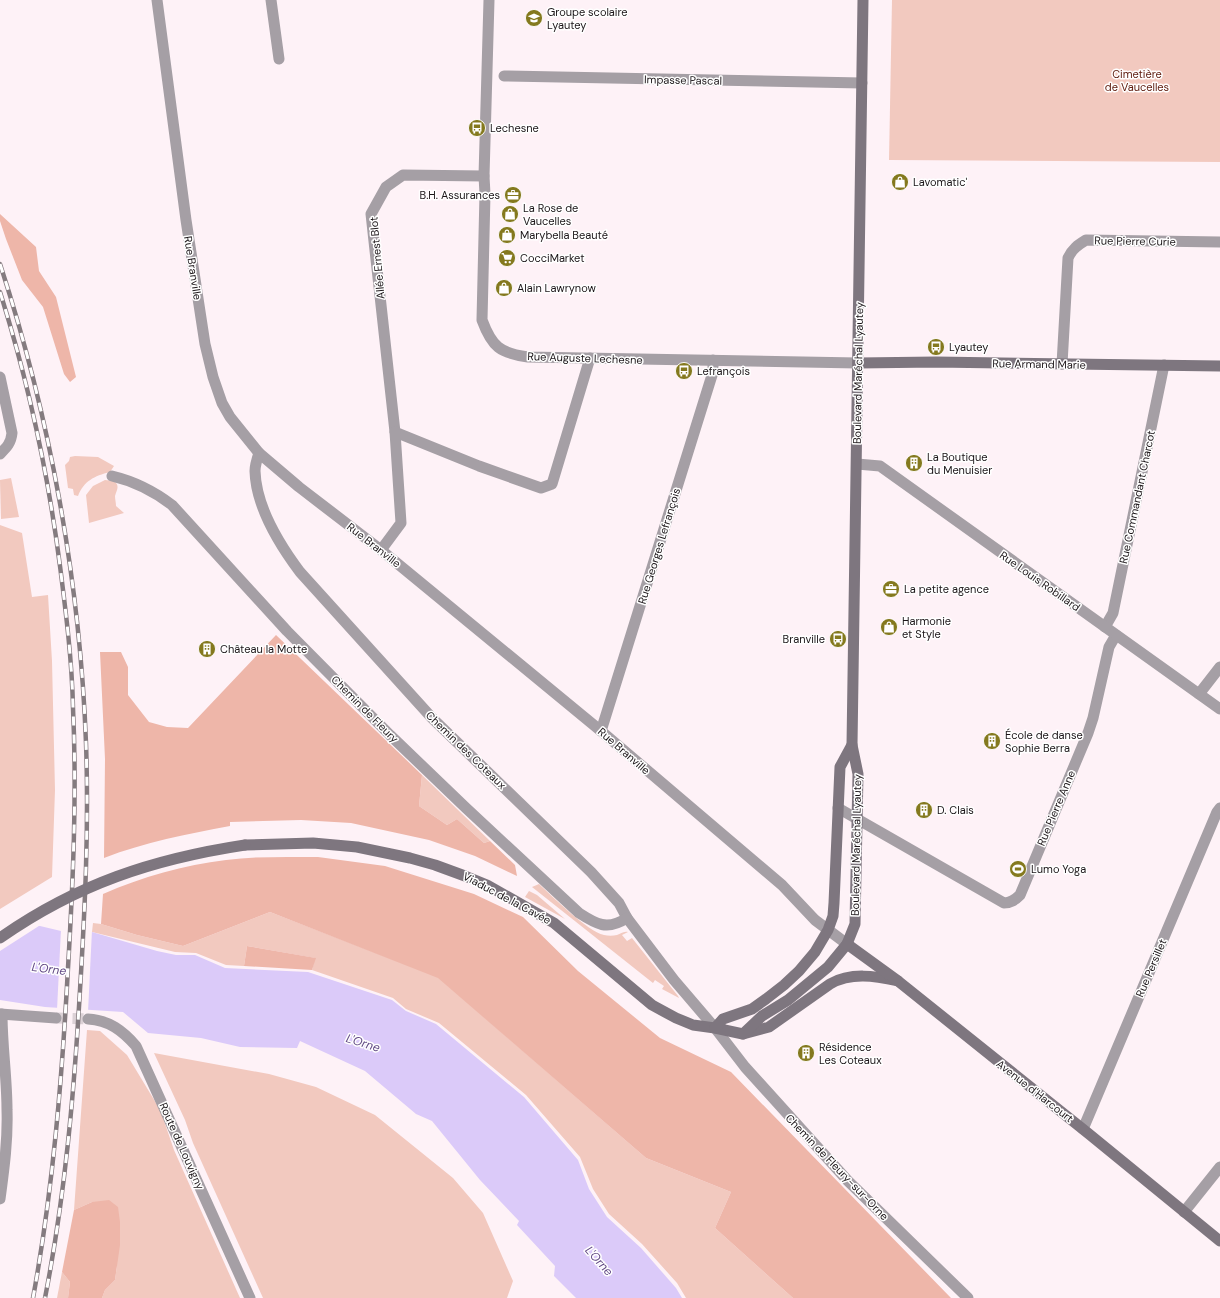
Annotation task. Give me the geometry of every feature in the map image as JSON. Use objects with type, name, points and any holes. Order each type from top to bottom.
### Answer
[{"type":"main road","name":"Boulevard Maréchal Lyautey","points":[[743,1034],[762,1016],[788,1000],[834,961],[847,944],[855,924],[858,774],[852,745],[863,0]]},
{"type":"main road","name":"Rue Armand Marie","points":[[858,362],[1220,366]]},
{"type":"main road","name":"Boulevard Maréchal Lyautey","points":[[715,1028],[723,1019],[752,1009],[784,985],[811,956],[828,930],[833,916],[834,903],[840,767],[852,745]]},
{"type":"main road","name":"Viaduc de la Cavée","points":[[0,938],[56,903],[112,878],[164,861],[207,851],[245,846],[313,843],[357,847],[435,865],[487,885],[554,923],[652,1004],[676,1018],[693,1025],[743,1034]]},
{"type":"main road","name":"Avenue d'Harcourt","points":[[847,944],[898,981],[1220,1241]]},
{"type":"main road","points":[[743,1034],[769,1027],[830,984],[843,978],[870,976],[898,981]]},
{"type":"street","name":"Rue Branville","points":[[157,0],[186,220],[206,344],[213,377],[222,403],[230,417],[259,453],[381,550],[601,731],[782,885],[815,920],[847,944]]},
{"type":"street","points":[[271,0],[279,59]]},
{"type":"street","name":"Rue Auguste Lechesne","points":[[489,0],[482,320],[492,341],[498,348],[506,353],[528,357],[858,362]]},
{"type":"street","name":"Impasse Pascal","points":[[504,76],[862,84]]},
{"type":"street","name":"Allée Ernest Blot","points":[[381,550],[401,523],[395,432],[371,214],[386,187],[403,175],[484,176]]},
{"type":"street","name":"Rue Pierre Curie","points":[[1062,364],[1068,258],[1071,250],[1086,240],[1220,242]]},
{"type":"street","points":[[395,432],[479,466],[541,488],[552,484],[590,358]]},
{"type":"street","name":"Rue Georges Lefrançois","points":[[601,731],[713,372],[713,360]]},
{"type":"street","name":"Rue Commandant Charcot","points":[[1105,627],[1112,613],[1164,365]]},
{"type":"street","points":[[0,377],[12,433],[11,441],[4,451]]},
{"type":"street","name":"Chemin des Coteaux","points":[[259,453],[255,470],[257,486],[264,510],[284,550],[300,572],[432,718],[591,872],[619,903],[627,918],[678,985],[715,1028]]},
{"type":"street","name":"Rue Louis Robillard","points":[[857,464],[880,466],[1220,709]]},
{"type":"street","name":"Chemin de Fleury","points":[[112,476],[151,491],[172,505],[287,631],[314,658],[461,803],[579,912],[593,922],[604,925],[616,924],[627,918]]},
{"type":"street","name":"Rue Pierre Anne","points":[[838,808],[1004,903],[1016,900],[1020,895],[1088,733],[1093,718],[1108,647],[1116,635]]},
{"type":"street","points":[[1199,694],[1220,668]]},
{"type":"street","name":"Rue Persillet","points":[[1083,1129],[1220,808]]},
{"type":"street","points":[[0,1199],[7,1146],[7,1109],[1,1014],[56,1018]]},
{"type":"street","name":"Route de Louvigny","points":[[88,1019],[112,1025],[136,1046],[250,1298]]},
{"type":"street","name":"Chemin de Fleury-sur-Orne","points":[[715,1028],[745,1067],[848,1181],[968,1298]]},
{"type":"street","points":[[1184,1212],[1220,1167]]},
{"type":"green space","name":"Cimetière de Vaucelles","points":[[892,0],[1220,0],[1220,162],[889,160]]},
{"type":"green space","points":[[70,457],[98,457],[114,466],[110,472],[94,477],[90,480],[83,486],[78,496],[74,495],[73,489],[68,488],[65,465],[69,461]]},
{"type":"green space","points":[[11,478],[19,517],[1,519],[0,480]]},
{"type":"green space","points":[[105,480],[114,481],[117,484],[118,488],[115,496],[116,506],[124,513],[89,523],[86,495],[93,486]]},
{"type":"green space","points":[[0,525],[22,533],[32,597],[48,595],[52,661],[55,790],[52,877],[0,909]]},
{"type":"green space","points":[[422,775],[490,841],[484,843],[457,819],[447,825],[419,806]]},
{"type":"green space","points":[[539,884],[570,913],[597,932],[610,936],[628,932],[622,935],[627,941],[632,938],[679,998],[662,989],[664,986],[655,980],[653,983],[532,887]]},
{"type":"green space","points":[[529,891],[537,895],[565,919],[525,897]]},
{"type":"green space","points":[[270,912],[438,977],[646,1158],[731,1192],[715,1228],[793,1298],[686,1298],[677,1283],[642,1244],[609,1214],[593,1189],[580,1157],[526,1095],[439,1023],[406,1009],[393,998],[312,970],[315,958],[247,946],[244,966],[226,965],[196,953],[175,952],[92,932],[93,923],[101,924],[137,935],[183,946]]},
{"type":"green space","points":[[87,1030],[100,1031],[127,1055],[161,1112],[174,1150],[240,1298],[102,1298],[105,1290],[115,1280],[117,1266],[92,1202],[74,1210]]},
{"type":"green space","points":[[154,1053],[269,1074],[316,1087],[375,1115],[453,1178],[483,1213],[513,1281],[507,1298],[263,1298]]},
{"type":"green space","points":[[62,1272],[70,1282],[68,1298],[57,1298]]},
{"type":"shaded area","points":[[0,214],[36,247],[39,271],[56,297],[76,377],[70,382],[64,374],[43,307],[22,280],[0,221]]},
{"type":"shaded area","points":[[276,635],[422,775],[419,806],[447,825],[457,819],[484,843],[490,841],[515,865],[517,876],[475,856],[429,840],[351,823],[301,820],[230,822],[230,826],[182,835],[119,852],[104,858],[105,759],[100,652],[121,652],[128,667],[128,695],[149,722],[167,727],[188,728]]},
{"type":"shaded area","points":[[261,857],[318,857],[385,866],[474,894],[523,917],[578,971],[660,1038],[731,1072],[951,1298],[793,1298],[715,1228],[731,1192],[646,1158],[438,978],[270,912],[183,946],[137,935],[101,924],[103,894],[148,877],[179,868],[226,860]]},
{"type":"shaded area","points":[[247,946],[316,958],[312,970],[244,966]]},
{"type":"shaded area","points":[[109,1200],[118,1207],[120,1222],[120,1245],[115,1280],[105,1290],[102,1298],[68,1298],[70,1282],[62,1272],[74,1210],[92,1202]]},
{"type":"water","name":"L'Orne","points":[[0,915],[61,931],[92,932],[176,955],[195,955],[225,968],[308,972],[392,1000],[406,1011],[436,1024],[524,1097],[578,1160],[589,1189],[607,1217],[641,1248],[676,1288],[682,1298],[576,1298],[554,1276],[555,1266],[517,1225],[519,1221],[480,1180],[432,1121],[416,1114],[365,1071],[300,1041],[297,1048],[240,1047],[201,1038],[148,1033],[123,1012],[45,1007],[0,1000]]},
{"type":"pier","points":[[0,913],[20,919],[42,924],[0,951]]},
{"type":"pier","points":[[61,929],[92,930],[88,1012],[57,1010]]},
{"type":"tunnel","points":[[56,1018],[88,1019]]},
{"type":"railway","points":[[0,264],[34,381],[60,500],[77,622],[83,682],[86,743],[86,867],[75,1068],[68,1145],[58,1221],[45,1298]]},
{"type":"railway","points":[[0,292],[20,359],[50,496],[68,637],[74,741],[73,871],[63,1051],[56,1134],[46,1216],[33,1298]]},
{"type":"place","name":"Groupe scolaire Lyautey","points":[[534,18]]},
{"type":"place","name":"Lechesne","points":[[477,128]]},
{"type":"place","name":"Lavomatic'","points":[[900,182]]},
{"type":"place","name":"B.H. Assurances","points":[[513,195]]},
{"type":"place","name":"La Rose de Vaucelles","points":[[510,214]]},
{"type":"place","name":"Marybella Beauté","points":[[507,235]]},
{"type":"place","name":"CocciMarket","points":[[507,258]]},
{"type":"place","name":"Alain Lawrynow","points":[[504,288]]},
{"type":"place","name":"Lyautey","points":[[936,347]]},
{"type":"place","name":"Lefrançois","points":[[684,371]]},
{"type":"place","name":"La Boutique du Menuisier","points":[[914,463]]},
{"type":"place","name":"La petite agence","points":[[891,589]]},
{"type":"place","name":"Harmonie et Style","points":[[889,627]]},
{"type":"place","name":"Branville","points":[[838,639]]},
{"type":"place","name":"Château la Motte","points":[[207,649]]},
{"type":"place","name":"École de danse Sophie Berra","points":[[992,741]]},
{"type":"place","name":"D. Clais","points":[[924,810]]},
{"type":"place","name":"Lumo Yoga","points":[[1018,869]]},
{"type":"place","name":"Résidence Les Coteaux","points":[[806,1053]]}]
